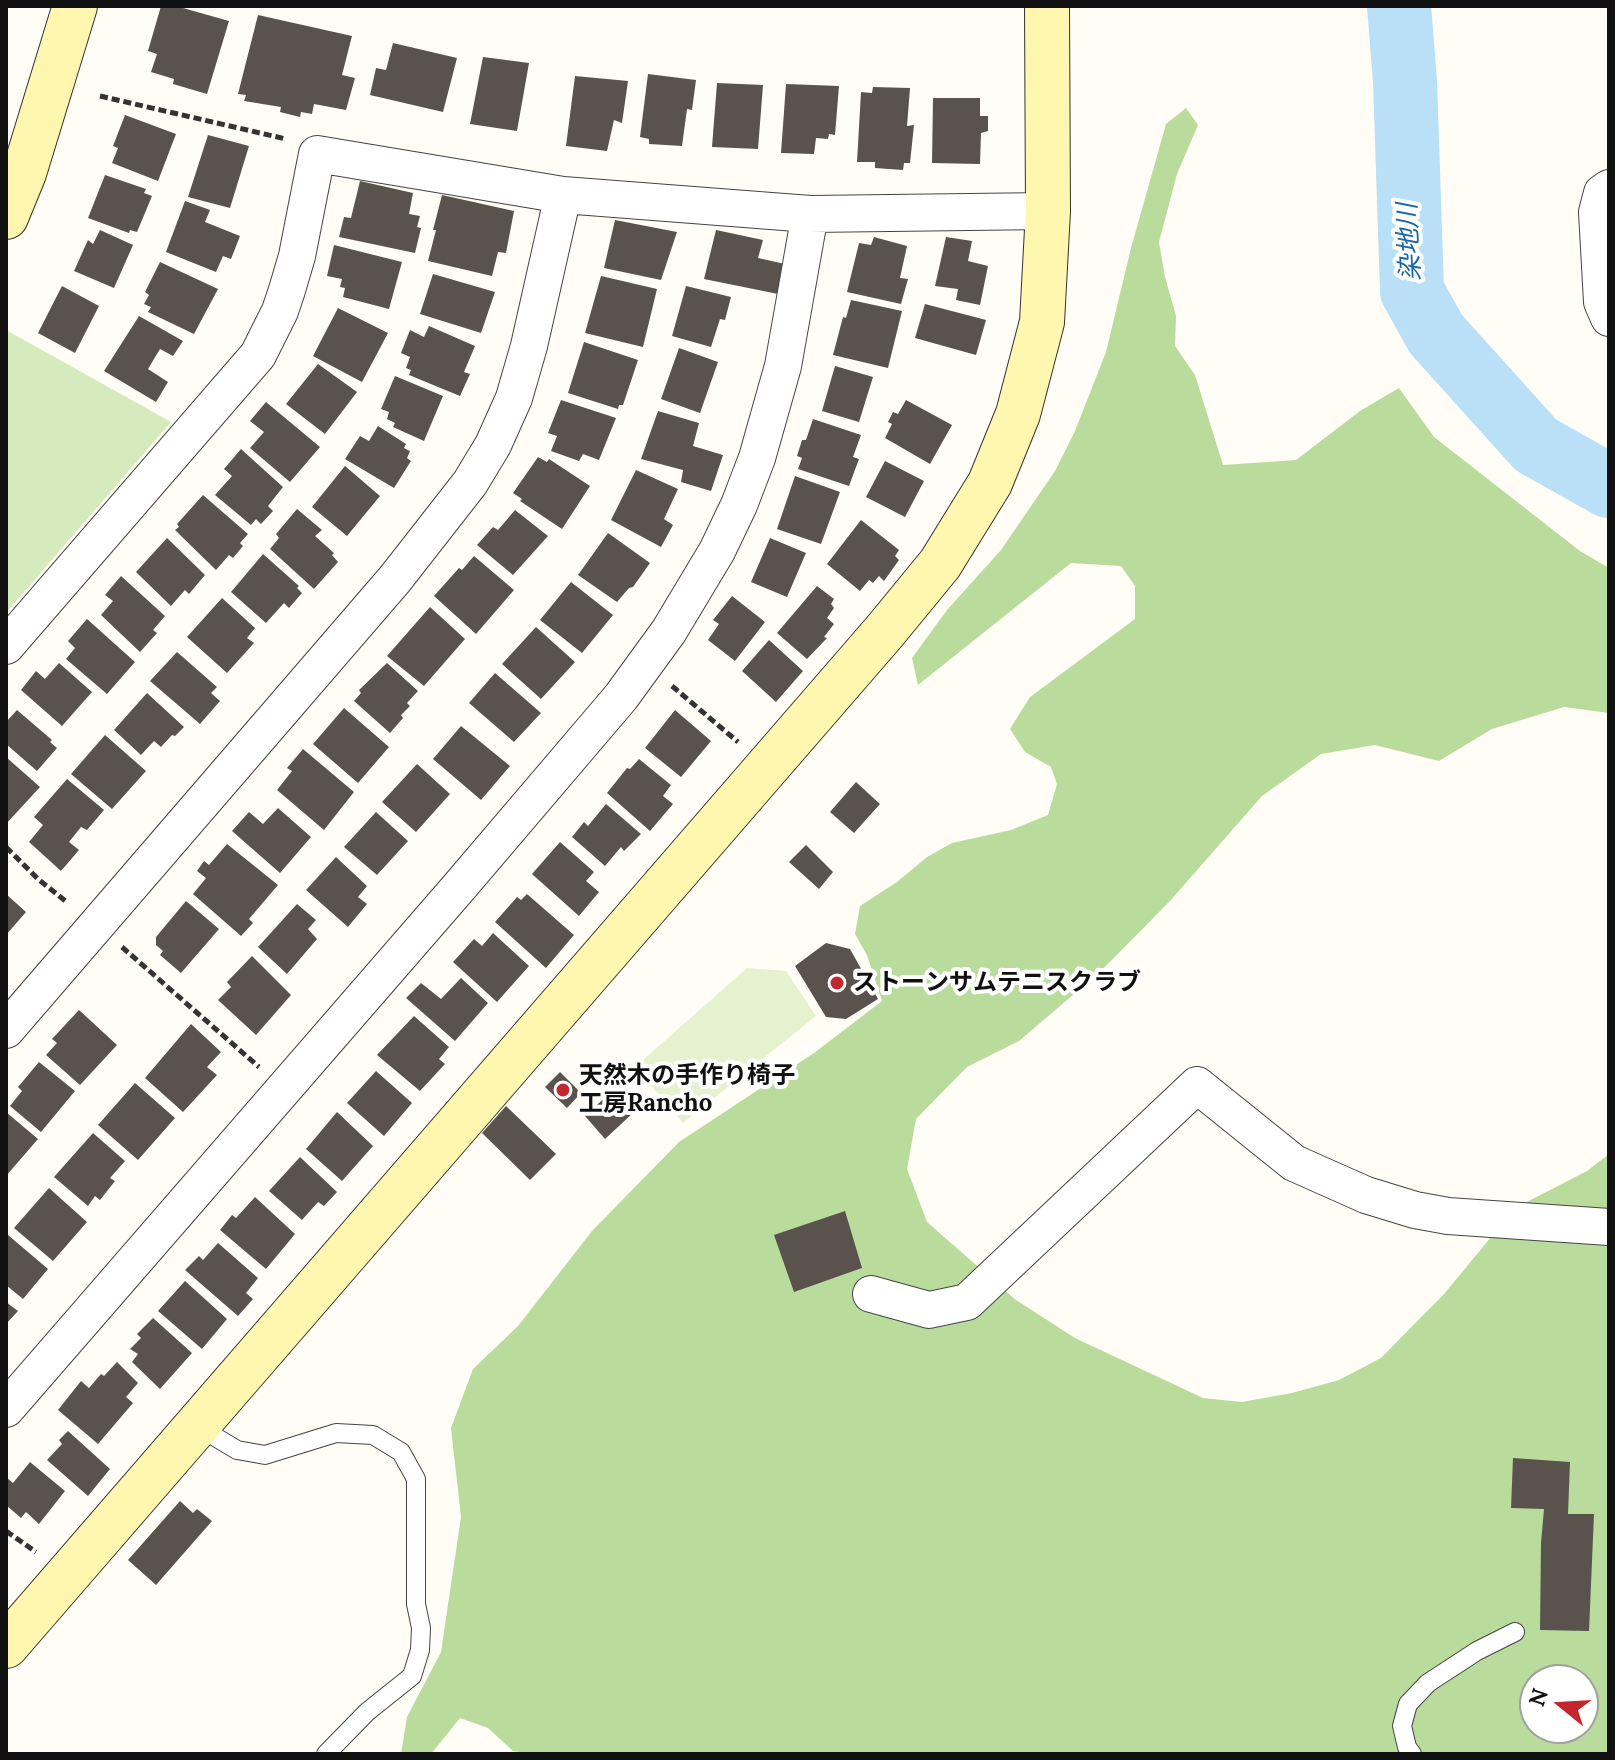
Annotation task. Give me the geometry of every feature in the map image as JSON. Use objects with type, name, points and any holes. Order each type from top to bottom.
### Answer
[{"type":"street","points":[[6,217],[24,173],[75,6]]},
{"type":"street","points":[[6,1646],[940,564],[990,483],[1018,414],[1042,322],[1048,211],[1047,6]]},
{"type":"street","points":[[6,646],[258,355],[280,311],[297,256],[317,154],[563,195],[810,214],[1048,211]]},
{"type":"street","points":[[1609,188],[1602,193],[1597,212],[1602,302],[1609,318]]},
{"type":"street","points":[[6,1030],[395,579],[470,483],[493,445],[514,398],[563,195]]},
{"type":"street","points":[[6,1409],[460,886],[621,697],[669,631],[717,551],[757,458],[783,366],[810,214]]},
{"type":"street","points":[[871,1294],[929,1310],[967,1302],[1197,1085],[1294,1163],[1366,1195],[1448,1216],[1609,1227]]},
{"type":"lane","points":[[197,1426],[237,1450],[265,1455],[336,1433],[373,1435],[401,1452],[416,1479],[416,1604],[421,1639],[412,1676],[367,1712],[326,1754]]},
{"type":"lane","points":[[1412,1754],[1402,1726],[1408,1704],[1428,1683],[1477,1651],[1515,1632]]},
{"type":"path","points":[[100,96],[294,141]]},
{"type":"path","points":[[672,687],[730,735]]},
{"type":"path","points":[[6,847],[72,907]]},
{"type":"path","points":[[134,958],[269,1076]]},
{"type":"path","points":[[6,1531],[43,1557]]},
{"type":"green space","points":[[1186,108],[1198,125],[1177,174],[1159,242],[1176,316],[1175,346],[1195,375],[1223,465],[1296,460],[1360,411],[1399,388],[1434,437],[1580,551],[1609,568],[1609,713],[1564,707],[1492,729],[1439,761],[1375,745],[1321,754],[1262,796],[1169,902],[1101,971],[1019,1041],[967,1067],[916,1119],[907,1169],[927,1222],[1016,1300],[1075,1338],[1203,1398],[1242,1402],[1339,1380],[1381,1358],[1444,1294],[1515,1208],[1587,1171],[1609,1154],[1609,1754],[531,1754],[513,1751],[488,1728],[460,1718],[431,1754],[401,1754],[407,1717],[441,1652],[461,1517],[451,1428],[473,1369],[518,1326],[592,1231],[679,1142],[814,1053],[882,1001],[867,955],[855,934],[860,906],[897,882],[927,857],[952,843],[1011,830],[1048,815],[1057,784],[1051,767],[1025,752],[1010,729],[1030,697],[1135,619],[1135,586],[1121,566],[1071,563],[918,685],[912,658],[947,610],[1001,550],[1055,471],[1075,431],[1106,352],[1166,124]]},
{"type":"green space","points":[[6,330],[171,422],[6,613]]},
{"type":"green space","points":[[747,968],[786,971],[816,1016],[683,1123],[635,1067]]},
{"type":"building","points":[[161,6],[176,6],[229,21],[207,94],[173,84],[174,79],[151,72],[157,54],[148,51]]},
{"type":"building","points":[[258,15],[352,36],[342,75],[355,78],[346,110],[314,104],[312,114],[301,112],[300,117],[280,112],[281,107],[244,101],[246,95],[238,94]]},
{"type":"building","points":[[393,43],[457,58],[443,112],[370,95],[376,68],[386,70]]},
{"type":"building","points":[[483,57],[529,63],[517,131],[470,124]]},
{"type":"building","points":[[648,74],[696,80],[692,110],[687,109],[682,146],[649,144],[649,139],[640,137]]},
{"type":"building","points":[[575,76],[628,81],[622,123],[614,120],[607,151],[566,146]]},
{"type":"building","points":[[717,83],[763,85],[758,149],[712,147]]},
{"type":"building","points":[[786,84],[839,86],[835,135],[829,134],[828,139],[816,138],[814,154],[781,153]]},
{"type":"building","points":[[873,87],[910,88],[907,126],[914,125],[910,163],[904,163],[903,170],[875,168],[875,162],[857,162],[861,92],[872,93]]},
{"type":"building","points":[[933,98],[980,98],[980,116],[988,116],[988,131],[981,133],[980,164],[932,163]]},
{"type":"building","points":[[125,115],[176,134],[158,181],[112,163],[118,148],[113,146]]},
{"type":"building","points":[[208,135],[249,146],[230,208],[188,197]]},
{"type":"building","points":[[105,175],[146,189],[144,193],[152,196],[137,232],[130,230],[129,233],[88,218]]},
{"type":"building","points":[[360,181],[413,193],[409,214],[420,216],[417,227],[421,228],[415,253],[339,237],[344,217],[351,218]]},
{"type":"building","points":[[442,195],[514,211],[506,253],[498,252],[492,276],[428,261]]},
{"type":"building","points":[[185,201],[210,210],[205,222],[240,236],[231,259],[223,256],[216,272],[166,252]]},
{"type":"building","points":[[615,220],[677,232],[661,280],[604,268]]},
{"type":"building","points":[[100,230],[133,245],[114,288],[74,271],[88,240],[93,244]]},
{"type":"building","points":[[716,230],[763,240],[758,258],[785,264],[778,294],[704,279]]},
{"type":"building","points":[[874,237],[907,246],[900,278],[908,279],[901,304],[847,292],[859,243],[871,245]]},
{"type":"building","points":[[946,237],[972,241],[968,261],[988,266],[980,305],[956,300],[958,289],[935,286]]},
{"type":"building","points":[[334,245],[402,262],[389,309],[343,297],[345,288],[340,287],[342,279],[327,276]]},
{"type":"building","points":[[160,262],[218,289],[194,334],[148,312],[151,307],[144,304],[149,295],[145,292]]},
{"type":"building","points":[[433,274],[495,292],[481,333],[420,314]]},
{"type":"building","points":[[601,276],[657,289],[643,347],[585,333]]},
{"type":"building","points":[[62,286],[99,306],[75,353],[38,333]]},
{"type":"building","points":[[686,286],[731,297],[725,320],[720,319],[711,347],[672,336]]},
{"type":"building","points":[[851,300],[902,311],[888,368],[833,355]]},
{"type":"building","points":[[925,304],[986,320],[976,355],[915,338]]},
{"type":"building","points":[[338,308],[388,333],[362,382],[313,356]]},
{"type":"building","points":[[139,316],[183,341],[173,356],[160,349],[148,369],[168,382],[156,402],[104,371]]},
{"type":"building","points":[[429,326],[475,346],[464,372],[470,374],[460,396],[409,375],[411,370],[406,368],[410,357],[401,353],[410,330],[424,337]]},
{"type":"building","points":[[584,342],[638,360],[623,405],[619,405],[618,409],[568,393]]},
{"type":"building","points":[[679,348],[718,362],[700,413],[661,399]]},
{"type":"building","points":[[318,364],[357,392],[325,434],[286,404]]},
{"type":"building","points":[[835,366],[873,377],[859,422],[822,411]]},
{"type":"building","points":[[395,376],[443,396],[424,441],[393,427],[395,423],[387,419],[389,412],[381,409]]},
{"type":"building","points":[[561,400],[616,418],[599,460],[583,454],[579,461],[551,451],[557,436],[548,433]]},
{"type":"building","points":[[906,400],[952,425],[930,464],[885,438],[892,424],[888,422],[893,412],[898,414]]},
{"type":"building","points":[[266,402],[320,447],[290,482],[250,448],[264,432],[250,421]]},
{"type":"building","points":[[658,411],[699,423],[693,446],[723,455],[711,491],[681,482],[683,470],[641,459]]},
{"type":"building","points":[[813,419],[861,435],[853,457],[859,459],[849,486],[798,469],[802,458],[797,456]]},
{"type":"building","points":[[378,426],[406,444],[404,448],[410,451],[407,458],[411,461],[394,488],[345,459],[360,436],[369,441]]},
{"type":"building","points":[[241,449],[283,487],[268,506],[273,511],[261,524],[256,519],[251,525],[215,495],[232,476],[224,469]]},
{"type":"building","points":[[538,457],[547,462],[549,459],[590,486],[562,529],[513,493]]},
{"type":"building","points":[[885,461],[924,481],[905,517],[866,497]]},
{"type":"building","points":[[345,466],[380,496],[347,536],[312,507]]},
{"type":"building","points":[[636,470],[678,489],[664,519],[673,525],[661,547],[611,520]]},
{"type":"building","points":[[795,476],[840,492],[821,544],[777,529]]},
{"type":"building","points":[[203,495],[248,534],[233,558],[229,555],[216,570],[175,530]]},
{"type":"building","points":[[297,509],[322,530],[315,536],[334,553],[332,555],[338,562],[314,589],[270,549],[279,538],[276,534]]},
{"type":"building","points":[[515,510],[548,536],[513,575],[477,545],[493,527],[498,530]]},
{"type":"building","points":[[861,520],[899,550],[895,556],[899,560],[884,581],[879,576],[873,583],[869,580],[860,591],[827,564]]},
{"type":"building","points":[[608,533],[650,563],[633,587],[617,602],[578,575]]},
{"type":"building","points":[[167,538],[205,575],[189,594],[185,590],[171,606],[136,572]]},
{"type":"building","points":[[770,538],[806,553],[787,597],[751,582]]},
{"type":"building","points":[[263,554],[299,586],[297,588],[302,593],[289,608],[284,603],[266,623],[231,592]]},
{"type":"building","points":[[474,556],[514,590],[476,634],[434,596]]},
{"type":"building","points":[[121,576],[165,616],[153,630],[157,633],[140,652],[101,615],[113,601],[105,595]]},
{"type":"building","points":[[571,582],[613,615],[582,653],[540,620]]},
{"type":"building","points":[[817,586],[834,599],[831,604],[834,608],[827,618],[834,624],[824,637],[827,638],[807,659],[777,633]]},
{"type":"building","points":[[732,596],[765,622],[735,661],[708,640],[719,624],[713,620]]},
{"type":"building","points":[[222,598],[255,628],[247,638],[254,643],[227,673],[187,637]]},
{"type":"building","points":[[430,607],[465,639],[424,686],[387,656]]},
{"type":"building","points":[[87,619],[135,662],[107,694],[66,659],[75,648],[68,641]]},
{"type":"building","points":[[536,627],[575,662],[541,699],[502,664]]},
{"type":"building","points":[[769,640],[803,671],[776,702],[742,671]]},
{"type":"building","points":[[177,652],[217,687],[211,693],[220,701],[200,724],[150,681]]},
{"type":"building","points":[[59,663],[92,692],[62,726],[21,690],[36,671],[45,679]]},
{"type":"building","points":[[387,663],[418,691],[407,703],[410,706],[401,715],[403,718],[390,733],[354,701],[361,693],[359,690]]},
{"type":"building","points":[[495,673],[541,713],[514,742],[469,703]]},
{"type":"building","points":[[147,693],[184,727],[161,747],[154,741],[141,755],[114,730]]},
{"type":"building","points":[[344,708],[389,747],[358,783],[313,744]]},
{"type":"building","points":[[17,710],[57,748],[37,771],[6,744],[6,722]]},
{"type":"building","points":[[675,710],[711,741],[681,777],[645,748]]},
{"type":"building","points":[[461,726],[510,766],[481,800],[433,759]]},
{"type":"building","points":[[105,735],[146,771],[112,809],[71,774]]},
{"type":"building","points":[[303,749],[354,792],[324,830],[277,790],[292,771],[287,768]]},
{"type":"building","points":[[6,757],[40,787],[6,824]]},
{"type":"building","points":[[639,759],[671,785],[663,796],[673,804],[650,831],[607,793],[627,768],[630,769]]},
{"type":"building","points":[[417,764],[450,794],[416,832],[382,802]]},
{"type":"building","points":[[67,779],[104,810],[87,830],[81,827],[69,842],[79,850],[61,871],[29,842],[43,825],[34,817]]},
{"type":"building","points":[[856,782],[880,804],[854,833],[830,812]]},
{"type":"building","points":[[606,804],[641,834],[624,851],[621,847],[605,866],[572,837],[584,822],[588,826]]},
{"type":"building","points":[[278,808],[311,837],[280,873],[232,831],[249,812],[263,824]]},
{"type":"building","points":[[376,812],[408,841],[377,875],[344,847]]},
{"type":"building","points":[[560,842],[594,872],[586,881],[599,892],[579,916],[532,874]]},
{"type":"building","points":[[227,844],[278,885],[249,919],[253,923],[241,936],[193,894],[206,878],[197,871],[204,861],[209,865]]},
{"type":"building","points":[[806,845],[833,872],[819,889],[789,862]]},
{"type":"building","points":[[336,857],[367,886],[358,897],[367,904],[348,927],[306,890]]},
{"type":"building","points":[[6,894],[26,912],[6,935]]},
{"type":"building","points":[[527,894],[574,935],[546,968],[495,922],[517,897],[521,900]]},
{"type":"building","points":[[186,901],[219,929],[181,973],[160,955],[163,951],[156,945],[156,937]]},
{"type":"building","points":[[297,904],[316,920],[308,929],[317,939],[287,974],[258,947]]},
{"type":"building","points":[[493,933],[529,966],[497,1002],[453,962],[474,939],[482,946]]},
{"type":"building","name":"ストーンサムテニスクラブ","points":[[826,943],[850,949],[878,999],[846,1019],[826,1017],[795,966]]},
{"type":"building","points":[[252,956],[291,995],[256,1035],[218,1000],[231,987],[227,982]]},
{"type":"building","points":[[461,978],[488,1003],[455,1041],[406,998],[421,983],[441,999]]},
{"type":"building","points":[[79,1010],[117,1045],[80,1085],[46,1055],[57,1043],[52,1039]]},
{"type":"building","points":[[414,1016],[449,1047],[439,1059],[445,1064],[420,1091],[377,1055]]},
{"type":"building","points":[[191,1024],[221,1052],[207,1067],[217,1075],[183,1112],[145,1078]]},
{"type":"building","points":[[39,1062],[75,1091],[41,1132],[10,1106],[22,1091],[18,1087]]},
{"type":"building","points":[[376,1071],[412,1103],[384,1136],[347,1103]]},
{"type":"building","name":"天然木の手作り椅子 工房Rancho","points":[[560,1072],[581,1093],[567,1108],[545,1087]]},
{"type":"building","points":[[135,1083],[175,1118],[138,1160],[98,1125]]},
{"type":"building","points":[[612,1091],[633,1113],[605,1139],[585,1116]]},
{"type":"building","points":[[506,1106],[556,1154],[530,1180],[482,1133]]},
{"type":"building","points":[[6,1112],[38,1139],[6,1176]]},
{"type":"building","points":[[337,1112],[373,1146],[342,1181],[306,1149]]},
{"type":"building","points":[[93,1133],[125,1161],[110,1178],[115,1181],[100,1200],[95,1196],[88,1206],[54,1177]]},
{"type":"building","points":[[300,1157],[337,1192],[324,1206],[318,1202],[302,1220],[269,1191]]},
{"type":"building","points":[[49,1188],[87,1222],[53,1261],[14,1228]]},
{"type":"building","points":[[255,1197],[295,1234],[266,1269],[220,1230],[232,1215],[236,1218]]},
{"type":"building","points":[[845,1211],[862,1268],[794,1292],[774,1235]]},
{"type":"building","points":[[8,1235],[48,1269],[23,1299],[6,1285]]},
{"type":"building","points":[[218,1243],[258,1278],[246,1293],[253,1299],[238,1316],[185,1270],[199,1256],[203,1260]]},
{"type":"building","points":[[185,1281],[227,1319],[202,1349],[158,1311]]},
{"type":"building","points":[[6,1302],[18,1311],[6,1324]]},
{"type":"building","points":[[153,1318],[192,1353],[160,1389],[132,1362],[138,1354],[130,1349],[141,1338],[137,1334]]},
{"type":"building","points":[[117,1362],[138,1383],[126,1397],[133,1403],[98,1444],[58,1410],[81,1381],[89,1388]]},
{"type":"building","points":[[68,1431],[110,1469],[88,1496],[47,1460],[62,1444],[59,1440]]},
{"type":"building","points":[[1513,1458],[1570,1462],[1568,1514],[1594,1514],[1589,1631],[1540,1630],[1544,1509],[1511,1508]]},
{"type":"building","points":[[30,1462],[65,1491],[39,1524],[26,1512],[21,1518],[6,1505],[6,1477],[13,1483]]},
{"type":"building","points":[[180,1501],[193,1513],[197,1509],[212,1521],[156,1585],[128,1560]]},
{"type":"waterway","name":"染地川","points":[[1399,6],[1405,81],[1412,291],[1436,334],[1536,445],[1609,486]]},
{"type":"place","name":"ストーンサムテニスクラブ","points":[[837,983]]},
{"type":"place","name":"天然木の手作り椅子 工房Rancho","points":[[563,1090]]}]
